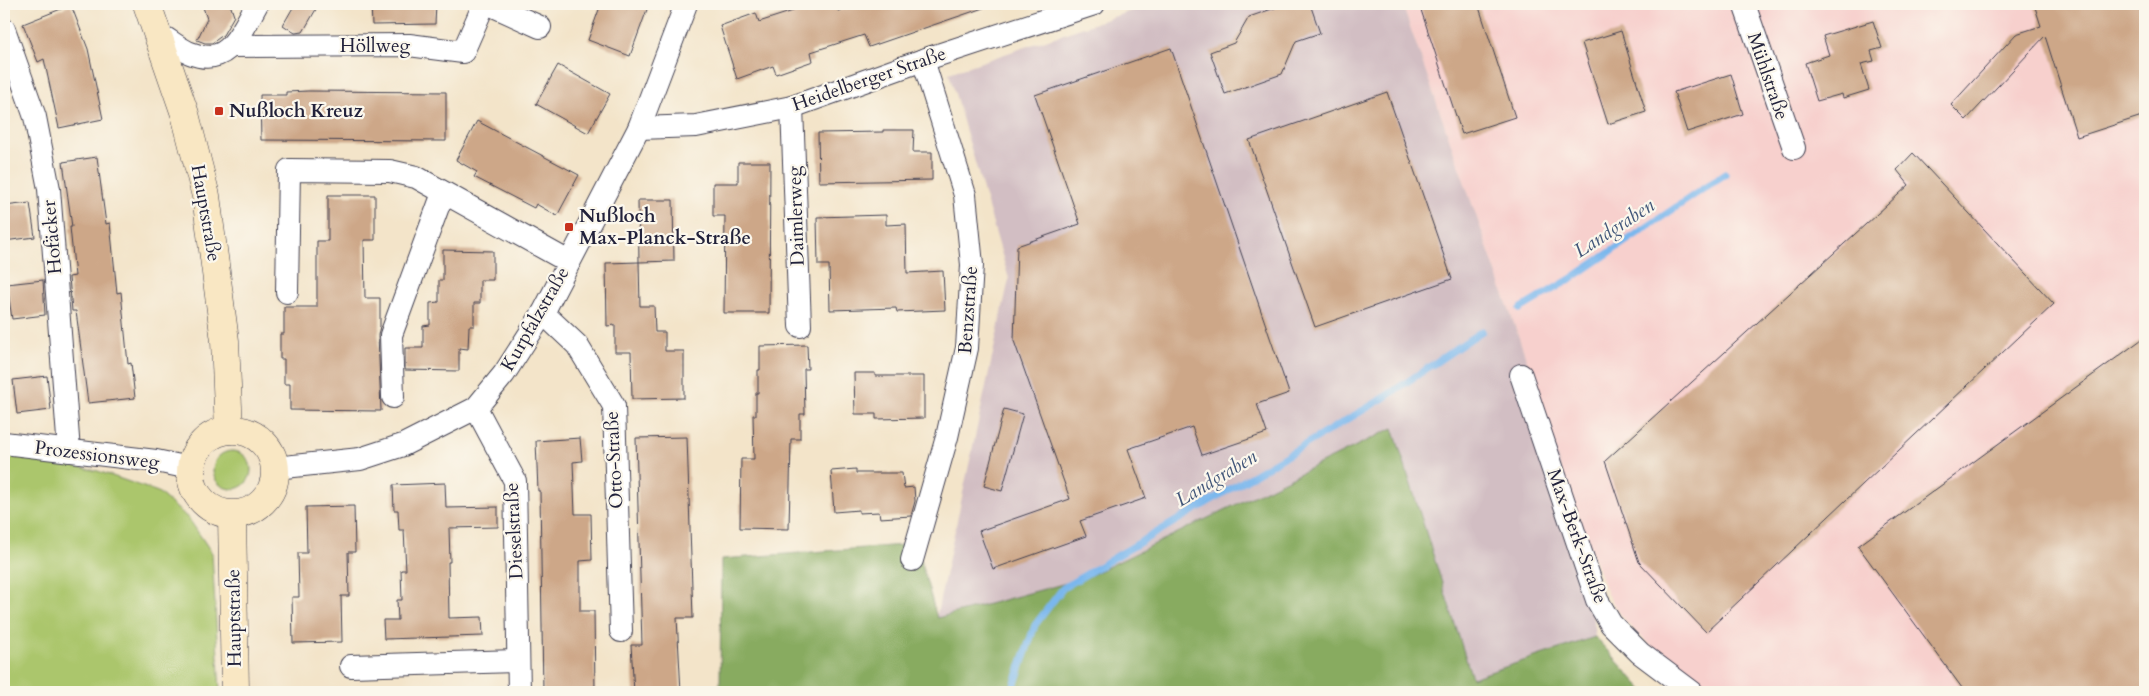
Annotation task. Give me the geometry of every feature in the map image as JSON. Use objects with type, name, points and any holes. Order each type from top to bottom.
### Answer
[{"type":"main road","name":"Hauptstraße","points":[[147,4],[185,114],[206,196],[225,342],[229,430]]},
{"type":"main road","points":[[239,430],[256,437],[269,450],[275,468],[272,488],[264,500],[252,510],[232,514],[210,508],[201,500],[193,485],[190,468],[203,442],[220,432],[239,430]]},
{"type":"main road","name":"Hauptstraße","points":[[232,514],[235,692]]},
{"type":"street","points":[[157,32],[190,53],[205,56],[220,54],[233,46],[257,4]]},
{"type":"street","name":"Höllweg","points":[[233,46],[409,45],[463,52],[484,4]]},
{"type":"street","points":[[489,4],[540,27]]},
{"type":"street","name":"Kurpfalzstraße","points":[[275,468],[360,459],[403,445],[476,408],[504,374],[543,313],[639,128],[686,4]]},
{"type":"street","name":"Heidelberger Straße","points":[[639,128],[696,126],[792,107],[1058,9],[1094,4]]},
{"type":"street","name":"Mühlstraße","points":[[1744,4],[1794,148]]},
{"type":"street","name":"Hofäcker","points":[[4,29],[35,117],[48,188],[70,451]]},
{"type":"street","name":"Benzstraße","points":[[912,560],[947,438],[968,348],[972,265],[965,195],[922,60]]},
{"type":"street","name":"Daimlerweg","points":[[792,107],[800,326]]},
{"type":"street","points":[[287,292],[289,170],[390,171],[416,177],[569,262]]},
{"type":"street","points":[[393,397],[391,335],[443,192]]},
{"type":"street","name":"Otto-Straße","points":[[543,313],[576,345],[614,406],[621,631]]},
{"type":"street","name":"Max-Berk-Straße","points":[[1521,375],[1597,600],[1611,624],[1640,653],[1692,692]]},
{"type":"street","name":"Dieselstraße","points":[[476,408],[515,481],[519,692]]},
{"type":"street","name":"Prozessionsweg","points":[[4,443],[156,461],[190,468]]},
{"type":"street","points":[[351,666],[518,661]]},
{"type":"shaded area","points":[[1151,4],[1402,4],[1525,355],[1560,466],[1587,569],[1595,637],[1472,678],[1393,429],[1085,578],[936,618],[1009,279],[949,73]]},
{"type":"shaded area","points":[[1402,4],[2145,4],[2145,692],[1715,692],[1659,654],[1625,621],[1607,594],[1560,466],[1525,355]]},
{"type":"green space","points":[[1393,428],[1472,678],[1595,637],[1645,692],[720,692],[721,559],[916,544],[937,618],[1085,578]]},
{"type":"green space","points":[[232,451],[245,457],[251,470],[245,483],[232,489],[219,483],[213,470],[219,457]]},
{"type":"green space","points":[[4,453],[98,471],[158,492],[189,519],[212,553],[220,692],[4,692]]},
{"type":"building","points":[[202,4],[230,4],[234,16],[223,35],[212,43],[197,40],[207,19]]},
{"type":"building","points":[[295,4],[319,4],[303,32],[295,33],[283,25]]},
{"type":"building","points":[[371,4],[436,4],[435,24],[372,25]]},
{"type":"building","points":[[601,4],[649,4],[630,56],[588,40]]},
{"type":"building","points":[[790,4],[835,4],[838,11],[858,4],[985,4],[986,7],[869,47],[864,35],[811,52],[813,61],[776,74],[773,66],[737,79],[720,26],[756,13],[759,22],[793,11]]},
{"type":"building","points":[[1286,4],[1310,4],[1320,33],[1296,41],[1282,74],[1225,94],[1210,52],[1234,43],[1249,17]]},
{"type":"building","points":[[1419,4],[1478,4],[1515,117],[1462,134]]},
{"type":"building","points":[[2034,4],[2145,4],[2145,115],[2077,137],[2045,36],[1966,120],[1951,105],[2016,34],[2041,26]]},
{"type":"building","points":[[71,5],[88,49],[103,119],[59,128],[44,59],[38,62],[23,24]]},
{"type":"building","points":[[1873,21],[1882,48],[1871,51],[1874,61],[1861,64],[1869,90],[1843,98],[1842,94],[1817,101],[1805,63],[1829,55],[1823,36]]},
{"type":"building","points":[[1621,31],[1646,112],[1608,124],[1582,43]]},
{"type":"building","points":[[1171,48],[1289,393],[1257,404],[1267,433],[1202,455],[1192,427],[1128,449],[1146,498],[1080,521],[1086,536],[993,569],[979,531],[1070,499],[1014,341],[1017,246],[1080,224],[1035,95]]},
{"type":"building","points":[[558,65],[610,94],[588,133],[536,104]]},
{"type":"building","points":[[1731,74],[1743,114],[1687,132],[1674,92]]},
{"type":"building","points":[[286,92],[446,92],[446,141],[261,140],[260,95],[286,95]]},
{"type":"building","points":[[1387,92],[1452,279],[1315,327],[1249,140]]},
{"type":"building","points":[[477,121],[579,175],[557,216],[536,204],[534,208],[474,177],[477,172],[456,160]]},
{"type":"building","points":[[883,130],[914,130],[913,152],[932,152],[932,180],[819,182],[818,133],[883,132]]},
{"type":"building","points":[[1913,153],[2054,304],[1706,632],[1639,562],[1605,461],[1909,185],[1897,170]]},
{"type":"building","points":[[97,157],[106,224],[110,223],[117,293],[121,292],[128,364],[131,363],[135,398],[88,403],[76,311],[72,311],[69,277],[75,276],[70,227],[72,227],[63,162]]},
{"type":"building","points":[[738,162],[770,162],[769,313],[724,313],[725,216],[713,216],[713,183],[738,183]]},
{"type":"building","points":[[328,195],[375,195],[375,240],[364,240],[365,298],[380,298],[380,326],[378,335],[381,411],[290,410],[290,384],[284,384],[284,359],[280,359],[280,334],[284,334],[284,307],[317,307],[317,241],[328,241]]},
{"type":"building","points":[[638,200],[673,200],[674,261],[639,262]]},
{"type":"building","points":[[30,203],[35,237],[4,241],[4,206]]},
{"type":"building","points":[[886,215],[886,225],[906,224],[907,273],[943,271],[945,310],[897,312],[896,308],[830,310],[829,265],[818,265],[817,217]]},
{"type":"building","points":[[443,250],[493,251],[493,280],[480,280],[480,303],[474,303],[474,326],[469,326],[468,349],[459,348],[459,371],[405,370],[405,348],[423,348],[423,326],[430,325],[430,303],[439,302],[439,280],[443,280]]},
{"type":"building","points":[[639,262],[640,306],[654,306],[655,332],[665,332],[665,351],[684,351],[684,398],[632,399],[631,352],[615,352],[615,325],[607,326],[606,263]]},
{"type":"building","points":[[43,280],[45,315],[12,319],[7,284]]},
{"type":"building","points":[[2145,337],[2145,692],[1965,692],[1858,546]]},
{"type":"building","points":[[807,345],[808,369],[804,369],[805,414],[800,414],[800,439],[791,439],[789,529],[740,528],[741,459],[754,459],[753,415],[756,415],[760,346]]},
{"type":"building","points":[[854,373],[875,373],[875,376],[924,376],[924,418],[876,419],[876,414],[855,414]]},
{"type":"building","points":[[47,376],[51,410],[17,414],[13,380]]},
{"type":"building","points":[[1004,409],[1023,414],[1002,491],[984,486]]},
{"type":"building","points":[[687,437],[693,618],[677,618],[681,692],[634,692],[631,645],[642,645],[636,438]]},
{"type":"building","points":[[580,438],[582,461],[573,462],[575,514],[591,514],[592,560],[580,561],[580,611],[594,611],[595,692],[543,692],[540,491],[538,491],[536,441]]},
{"type":"building","points":[[856,469],[856,473],[902,473],[904,488],[914,487],[915,501],[911,516],[880,518],[879,512],[859,513],[859,510],[834,512],[831,471]]},
{"type":"building","points":[[445,483],[446,508],[498,507],[498,527],[449,528],[449,618],[482,617],[483,636],[384,639],[383,620],[398,620],[397,600],[402,600],[401,570],[406,570],[404,530],[399,530],[398,510],[394,510],[393,485]]},
{"type":"building","points":[[354,506],[355,552],[348,552],[349,596],[341,596],[342,642],[293,643],[292,597],[299,597],[298,553],[307,553],[306,507]]},
{"type":"waterway","name":"Landgraben","points":[[1520,309],[1572,278],[1725,174]]},
{"type":"waterway","name":"Landgraben","points":[[1012,692],[1035,625],[1063,588],[1382,399],[1482,331]]},
{"type":"place","name":"Nußloch Kreuz","points":[[219,111]]},
{"type":"place","name":"Nußloch Max-Planck-Straße","points":[[569,227]]}]
